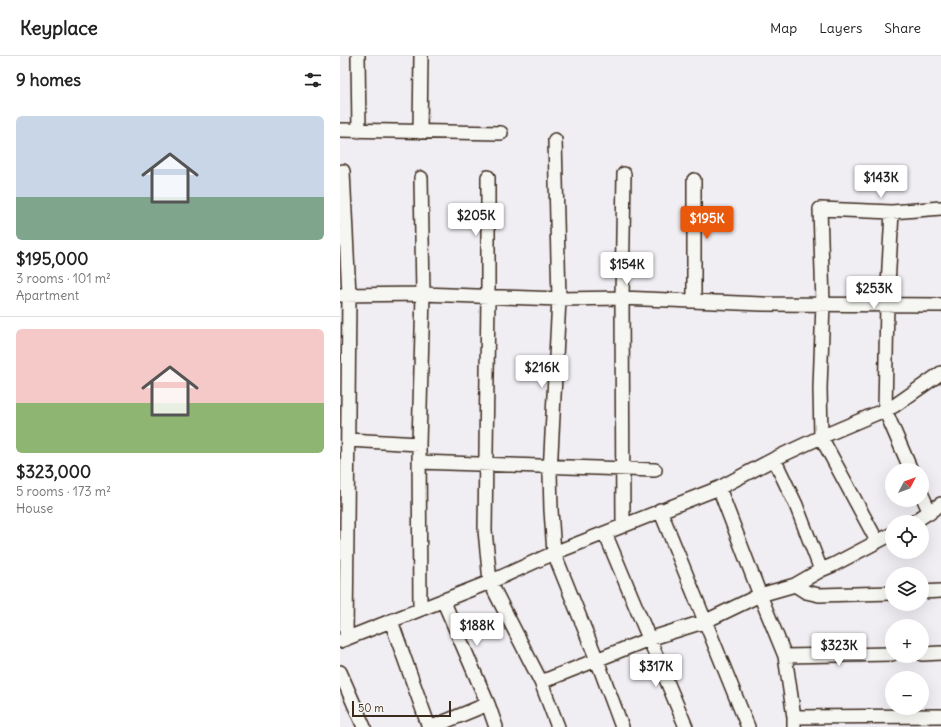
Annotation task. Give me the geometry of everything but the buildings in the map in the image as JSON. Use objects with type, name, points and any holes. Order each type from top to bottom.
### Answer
[{"type":"street","points":[[358,56],[359,131]]},
{"type":"street","points":[[420,132],[421,56]]},
{"type":"street","points":[[340,130],[501,133]]},
{"type":"street","points":[[555,140],[559,299],[550,467],[554,553],[622,727]]},
{"type":"street","points":[[344,171],[344,425],[348,440],[343,640],[490,582],[554,553],[660,510],[719,488],[774,459],[894,406],[941,373]]},
{"type":"street","points":[[623,526],[622,298],[624,174]]},
{"type":"street","points":[[488,177],[488,297],[484,530],[490,582],[541,682],[558,727]]},
{"type":"street","points":[[420,610],[419,444],[423,294],[422,178]]},
{"type":"street","points":[[694,180],[694,300]]},
{"type":"street","points":[[877,541],[821,437],[820,388],[823,303],[820,209],[892,212],[941,208]]},
{"type":"street","points":[[892,212],[887,304],[885,410],[908,463]]},
{"type":"street","points":[[344,295],[423,294],[559,299],[622,298],[694,300],[762,304],[823,303],[941,305]]},
{"type":"street","points":[[348,440],[419,444]]},
{"type":"street","points":[[774,459],[796,505],[821,570]]},
{"type":"street","points":[[419,462],[655,470]]},
{"type":"street","points":[[719,488],[785,656],[794,722],[941,716]]},
{"type":"street","points":[[926,515],[941,504]]},
{"type":"street","points":[[927,507],[930,513]]},
{"type":"street","points":[[660,510],[748,727]]},
{"type":"street","points":[[605,533],[686,727]]},
{"type":"street","points":[[541,682],[649,639],[706,621],[760,595],[795,585],[885,537]]},
{"type":"street","points":[[795,585],[806,592],[819,595],[885,593]]},
{"type":"street","points":[[929,592],[941,592]]},
{"type":"street","points":[[443,600],[488,704],[496,727]]},
{"type":"street","points":[[391,620],[430,727],[488,704]]},
{"type":"street","points":[[929,654],[941,653]]},
{"type":"street","points":[[785,656],[885,654]]},
{"type":"street","points":[[340,672],[364,727]]}]
